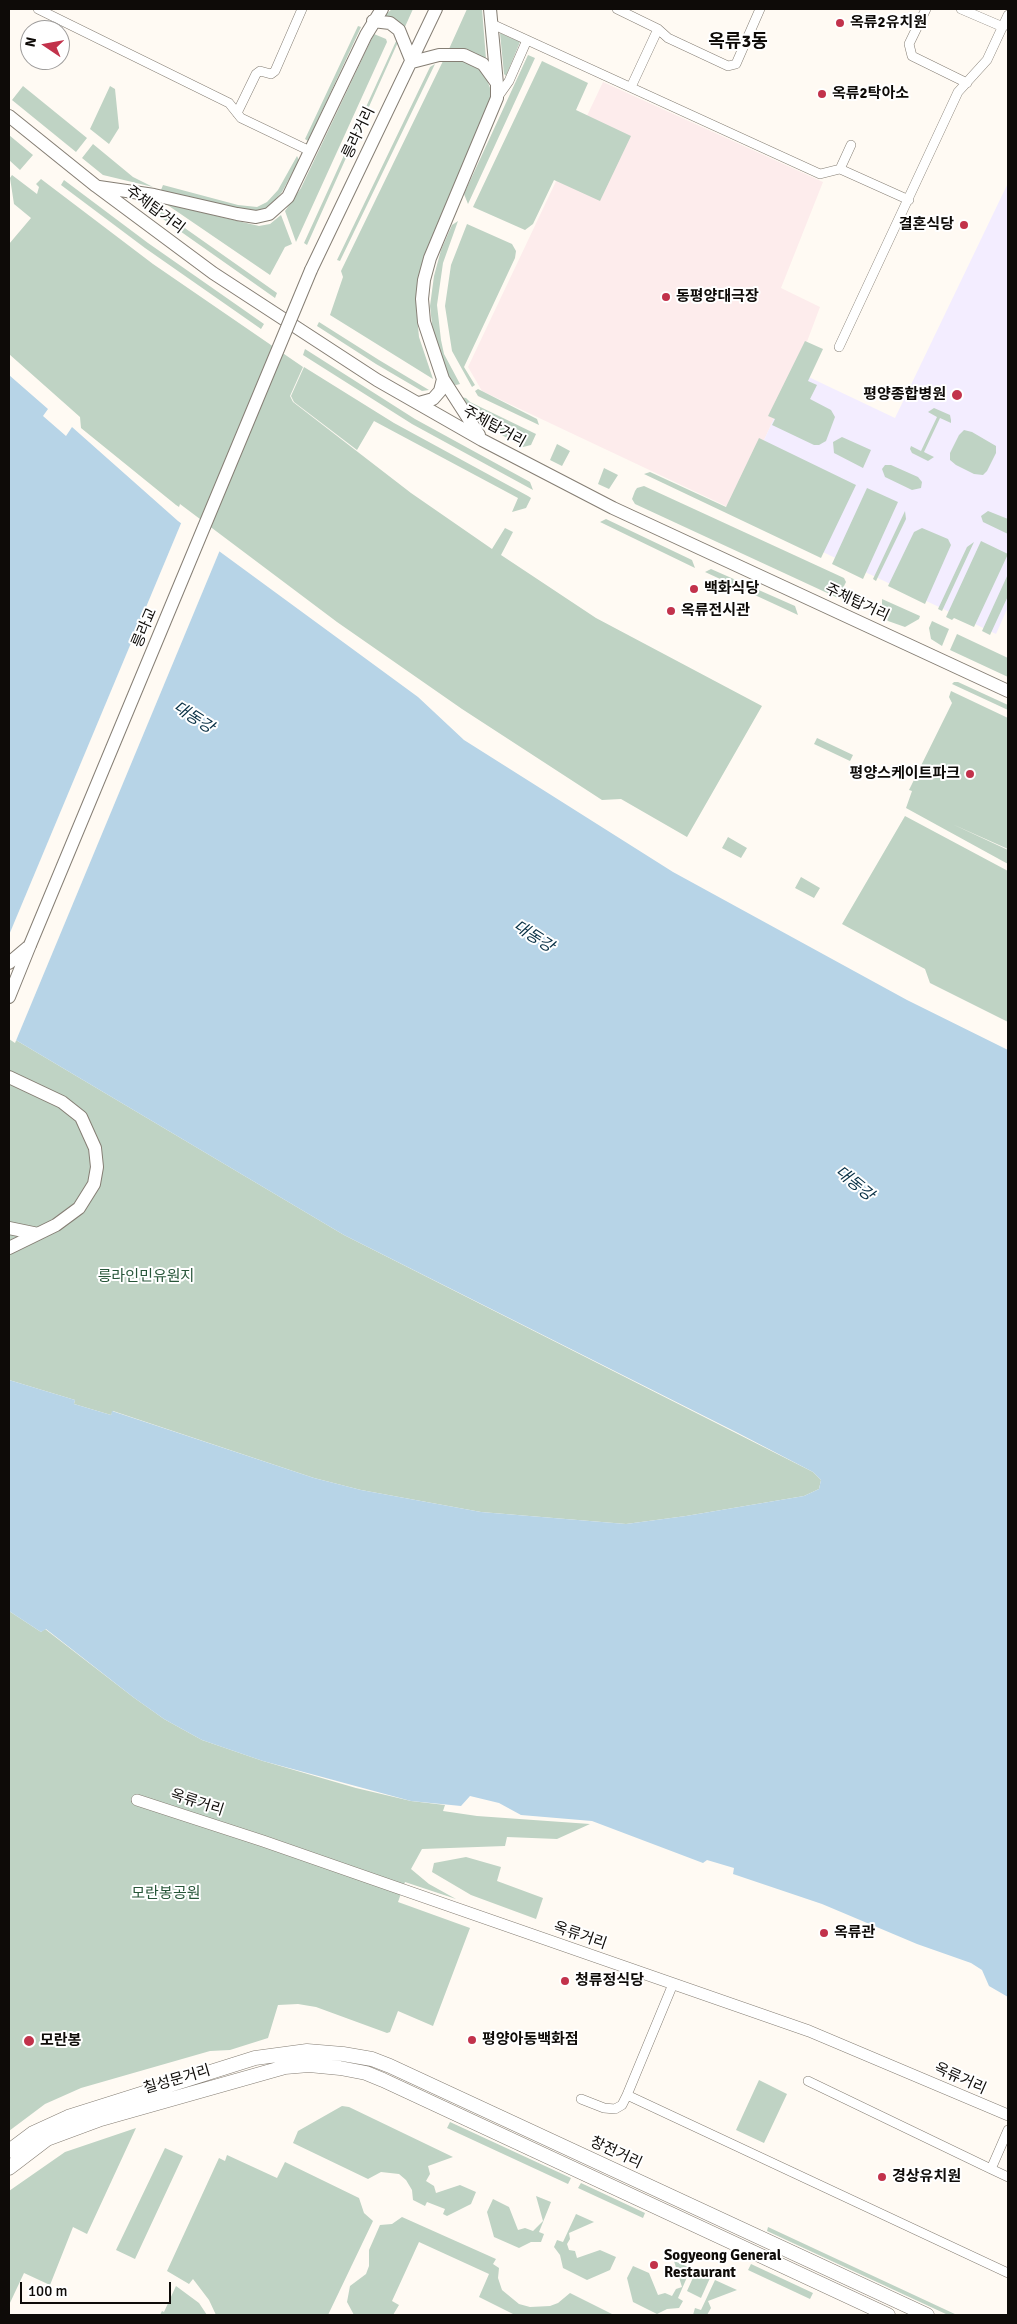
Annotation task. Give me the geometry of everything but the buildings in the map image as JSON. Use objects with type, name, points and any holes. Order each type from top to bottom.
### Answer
[{"type":"main road","points":[[96,186],[154,195],[256,217],[269,214],[288,197],[373,21],[382,9]]},
{"type":"main road","name":"릉라거리","points":[[311,270],[436,9]]},
{"type":"main road","points":[[482,440],[443,379],[424,322],[424,280],[451,204],[490,119],[497,98],[490,9]]},
{"type":"main road","points":[[373,21],[390,23],[399,30],[412,62],[439,55],[464,55],[483,64],[497,84]]},
{"type":"main road","name":"주체탑거리","points":[[9,116],[96,186],[266,310],[377,380],[482,440],[614,508],[1008,691]]},
{"type":"main road","name":"릉라교","points":[[9,997],[311,270]]},
{"type":"main road","points":[[419,403],[433,399],[440,392],[443,379]]},
{"type":"main road","points":[[9,963],[30,945]]},
{"type":"main road","points":[[9,1077],[73,1110],[81,1117],[96,1148],[97,1167],[94,1184],[86,1200],[66,1219],[9,1248]]},
{"type":"main road","points":[[9,1228],[38,1234]]},
{"type":"main road","name":"창전거리","points":[[284,2053],[307,2051],[343,2054],[372,2059],[390,2066],[927,2315]]},
{"type":"main road","name":"칠성문거리","points":[[9,2151],[33,2133],[68,2117],[255,2058],[284,2053]]},
{"type":"main road","name":"칠성문거리","points":[[9,2168],[47,2139],[62,2133],[285,2067],[309,2065],[366,2073],[888,2315]]},
{"type":"street","points":[[38,9],[229,103],[241,118],[310,151]]},
{"type":"street","points":[[237,113],[256,74],[260,71],[271,74],[275,70],[302,9]]},
{"type":"street","points":[[617,9],[658,29],[668,38],[728,66],[736,64],[760,9]]},
{"type":"street","points":[[926,9],[909,44],[912,56],[966,83]]},
{"type":"street","points":[[961,9],[1003,27]]},
{"type":"street","points":[[839,347],[958,92],[987,60],[1008,15]]},
{"type":"street","points":[[492,24],[820,174],[840,169],[909,200]]},
{"type":"street","points":[[631,87],[658,29]]},
{"type":"street","points":[[497,98],[509,81],[527,40]]},
{"type":"street","points":[[840,169],[851,146]]},
{"type":"street","name":"옥류거리","points":[[137,1800],[254,1838],[809,2030],[1008,2116]]},
{"type":"street","points":[[581,2099],[604,2108],[615,2109],[622,2105],[673,1984]]},
{"type":"street","points":[[808,2081],[1008,2177]]},
{"type":"street","points":[[627,2095],[1008,2273]]},
{"type":"street","points":[[991,2169],[1008,2130]]},
{"type":"shaded area","points":[[603,82],[823,182],[781,288],[820,307],[796,371],[732,509],[482,391],[468,367]]},
{"type":"shaded area","name":"평양종합병원","points":[[1008,183],[1008,607],[996,634],[732,509],[796,371],[895,418]]},
{"type":"green space","points":[[392,9],[413,9],[404,29],[384,16]]},
{"type":"green space","points":[[467,9],[482,9],[486,59],[468,51],[449,49]]},
{"type":"green space","points":[[358,26],[361,27],[308,141],[305,139]]},
{"type":"green space","points":[[500,33],[520,42],[506,76],[504,74]]},
{"type":"green space","points":[[374,34],[386,39],[387,42],[296,242],[285,211],[301,188]]},
{"type":"green space","points":[[397,39],[398,42],[307,245],[304,243]]},
{"type":"green space","points":[[528,55],[535,58],[468,204],[464,194]]},
{"type":"green space","points":[[443,61],[464,62],[480,69],[485,75],[492,93],[488,112],[428,246],[419,276],[416,306],[419,337],[433,379],[330,315],[343,277],[341,271]]},
{"type":"green space","points":[[542,61],[588,83],[576,110],[631,136],[600,201],[554,180],[533,224],[525,230],[473,207]]},
{"type":"green space","points":[[435,64],[340,261],[337,260],[430,67]]},
{"type":"green space","points":[[23,86],[87,138],[76,152],[12,100]]},
{"type":"green space","points":[[110,86],[115,89],[119,128],[109,144],[90,129]]},
{"type":"green space","points":[[9,135],[33,155],[20,170],[9,160]]},
{"type":"green space","points":[[93,144],[133,177],[153,187],[103,175],[82,158]]},
{"type":"green space","points":[[297,156],[299,160],[282,192],[270,206],[258,212],[237,210],[161,190],[163,185],[238,205],[257,207],[267,202],[278,190]]},
{"type":"green space","points":[[12,175],[37,194],[39,187],[36,184],[41,179],[153,264],[303,367],[290,396],[293,402],[411,493],[492,549],[505,528],[513,532],[501,555],[596,618],[762,706],[687,837],[621,799],[602,800],[462,709],[337,622],[180,504],[179,507],[176,505],[81,428],[80,417],[9,354],[9,244],[31,218],[14,204],[10,178]]},
{"type":"green space","points":[[64,180],[148,243],[264,324],[261,329],[145,248],[61,185]]},
{"type":"green space","points":[[145,200],[277,293],[275,298],[143,205]]},
{"type":"green space","points":[[166,204],[259,226],[270,224],[281,215],[292,244],[285,247],[270,275]]},
{"type":"green space","points":[[458,221],[443,263],[437,305],[444,354],[460,384],[456,385],[452,384],[445,372],[434,342],[430,306],[434,276],[441,250],[452,225]]},
{"type":"green space","points":[[467,224],[512,244],[516,251],[515,258],[464,367],[475,385],[472,387],[452,351],[445,306],[451,265]]},
{"type":"green space","points":[[319,322],[429,390],[422,391],[376,364],[317,326]]},
{"type":"green space","points":[[805,341],[823,349],[808,381],[817,385],[810,399],[831,410],[835,417],[826,441],[819,445],[814,445],[772,425],[775,419],[768,416]]},
{"type":"green space","points":[[305,349],[415,419],[530,482],[533,490],[412,424],[303,355]]},
{"type":"green space","points":[[304,367],[394,423],[528,496],[531,498],[526,508],[512,512],[518,498],[374,421],[357,450],[294,402],[291,396]]},
{"type":"green space","points":[[478,389],[537,419],[539,425],[478,396],[475,391]]},
{"type":"green space","points":[[460,397],[466,398],[470,402],[536,434],[531,445],[523,447],[491,429],[469,411]]},
{"type":"green space","points":[[934,408],[950,415],[951,423],[940,418],[924,452],[934,457],[928,461],[912,453],[910,449],[911,446],[921,451],[937,417],[928,412]]},
{"type":"green space","points":[[964,430],[972,432],[996,446],[996,453],[983,475],[974,474],[950,460],[950,453],[959,435]]},
{"type":"green space","points":[[842,437],[871,450],[863,468],[834,453],[833,442]]},
{"type":"green space","points":[[759,438],[856,485],[821,558],[644,474],[650,472],[726,507]]},
{"type":"green space","points":[[557,444],[570,451],[562,466],[550,460]]},
{"type":"green space","points":[[885,465],[891,465],[918,477],[922,482],[921,488],[912,490],[885,477],[882,469]]},
{"type":"green space","points":[[604,468],[618,475],[609,489],[598,484]]},
{"type":"green space","points":[[644,486],[844,578],[846,582],[838,598],[635,504],[632,499],[635,491],[637,488]]},
{"type":"green space","points":[[867,488],[898,502],[863,579],[832,564]]},
{"type":"green space","points":[[905,511],[906,519],[876,581],[873,579]]},
{"type":"green space","points":[[988,511],[1008,519],[1008,534],[983,522],[981,516]]},
{"type":"green space","points":[[606,519],[692,560],[695,568],[600,522]]},
{"type":"green space","points":[[922,528],[948,539],[951,545],[925,604],[888,586],[914,532]]},
{"type":"green space","points":[[981,541],[1008,554],[974,627],[954,618],[952,620],[946,617]]},
{"type":"green space","points":[[974,542],[942,611],[938,609],[967,547]]},
{"type":"green space","points":[[711,569],[795,606],[798,615],[705,572]]},
{"type":"green space","points":[[1008,574],[1008,596],[990,635],[982,631]]},
{"type":"green space","points":[[882,599],[920,616],[919,619],[905,627],[888,621],[882,613]]},
{"type":"green space","points":[[932,621],[949,629],[942,646],[931,639],[929,628]]},
{"type":"green space","points":[[957,634],[1008,658],[1008,677],[950,650]]},
{"type":"green space","points":[[958,682],[1008,705],[1008,710],[952,684]]},
{"type":"green space","name":"평양스케이트파크","points":[[951,691],[1008,718],[1008,849],[952,824],[1008,850],[1008,864],[906,808],[912,791],[909,790],[952,703],[949,697]]},
{"type":"green space","points":[[817,738],[853,755],[850,761],[814,744]]},
{"type":"green space","points":[[905,816],[1008,871],[1008,1022],[930,983],[925,969],[842,924]]},
{"type":"green space","points":[[728,837],[747,848],[741,858],[722,848]]},
{"type":"green space","points":[[801,877],[820,888],[814,898],[795,888]]},
{"type":"green space","name":"릉라인민유원지","points":[[9,1036],[344,1235],[813,1472],[821,1480],[819,1489],[804,1496],[626,1524],[481,1512],[361,1490],[314,1478],[113,1411],[111,1415],[74,1404],[75,1400],[9,1380]]},
{"type":"green space","name":"모란봉공원","points":[[9,1611],[41,1632],[45,1629],[164,1719],[202,1740],[263,1761],[356,1788],[411,1801],[445,1805],[443,1811],[477,1816],[590,1824],[557,1839],[507,1837],[505,1846],[422,1849],[411,1869],[429,1884],[456,1899],[405,1882],[398,1902],[470,1928],[433,2026],[398,2011],[390,2032],[387,2033],[316,2007],[298,2004],[278,2005],[268,2038],[230,2050],[210,2051],[81,2088],[45,2104],[9,2131]]},
{"type":"green space","points":[[466,1857],[501,1867],[497,1881],[543,1898],[536,1919],[471,1895],[432,1872],[434,1863]]},
{"type":"green space","points":[[759,2080],[787,2094],[764,2143],[736,2130]]},
{"type":"green space","points":[[342,2106],[349,2107],[453,2157],[428,2166],[430,2174],[426,2181],[434,2186],[436,2193],[460,2185],[476,2192],[471,2204],[447,2216],[443,2214],[445,2209],[427,2202],[425,2206],[413,2200],[412,2190],[406,2180],[399,2174],[381,2172],[368,2179],[293,2143],[298,2131]]},
{"type":"green space","points":[[450,2122],[571,2178],[568,2184],[447,2128]]},
{"type":"green space","points":[[136,2128],[87,2234],[73,2227],[50,2285],[24,2273],[9,2305],[9,2191],[65,2152]]},
{"type":"green space","points":[[165,2148],[183,2156],[135,2259],[116,2250]]},
{"type":"green space","points":[[227,2155],[277,2178],[285,2162],[359,2198],[364,2213],[373,2221],[328,2315],[216,2315],[209,2300],[193,2279],[189,2284],[167,2271],[219,2158],[225,2161]]},
{"type":"green space","points":[[581,2183],[645,2213],[643,2218],[578,2188]]},
{"type":"green space","points":[[536,2196],[551,2202],[539,2232],[544,2234],[541,2242],[531,2242],[519,2248],[494,2237],[487,2212],[493,2199],[509,2207],[518,2230],[525,2228],[533,2231],[543,2221]]},
{"type":"green space","points":[[576,2214],[594,2222],[569,2233],[570,2239],[567,2244],[569,2250],[575,2251],[577,2258],[600,2250],[616,2257],[610,2270],[587,2280],[563,2268],[560,2255],[554,2247],[557,2240],[563,2242]]},
{"type":"green space","points":[[402,2217],[496,2259],[493,2264],[499,2268],[498,2278],[502,2290],[519,2304],[530,2307],[550,2306],[558,2303],[570,2293],[614,2315],[515,2315],[479,2297],[489,2274],[419,2242],[392,2301],[399,2305],[393,2315],[354,2315],[347,2302],[350,2286],[366,2274],[369,2266],[369,2250],[380,2225],[392,2224]]},
{"type":"green space","points":[[768,2227],[957,2315],[948,2315],[767,2231]]},
{"type":"green space","points":[[674,2261],[691,2268],[678,2298],[683,2301],[679,2308],[667,2309],[657,2314],[633,2302],[627,2278],[633,2266],[649,2273],[658,2295],[665,2293],[672,2296],[676,2289],[682,2287]]},
{"type":"green space","points":[[751,2264],[813,2293],[810,2299],[748,2270]]},
{"type":"green space","points":[[696,2271],[710,2278],[701,2298],[687,2291]]},
{"type":"green space","points":[[715,2280],[737,2290],[708,2301],[711,2308],[707,2315],[693,2315],[695,2308],[701,2310]]},
{"type":"green space","points":[[176,2286],[199,2303],[207,2315],[160,2315],[162,2311],[164,2312]]},
{"type":"water","name":"대동강","points":[[9,375],[48,409],[43,416],[66,436],[72,427],[178,521],[418,697],[464,740],[673,872],[907,1000],[1008,1050],[1008,1997],[989,1986],[982,1970],[971,1963],[917,1944],[822,1904],[733,1874],[734,1868],[707,1860],[703,1863],[592,1821],[521,1815],[499,1803],[470,1796],[461,1806],[411,1801],[263,1761],[202,1740],[164,1719],[133,1697],[46,1629],[41,1632],[9,1611],[9,1380],[75,1400],[74,1404],[111,1415],[112,1411],[314,1478],[361,1490],[481,1512],[626,1524],[804,1496],[819,1489],[821,1480],[813,1472],[738,1433],[344,1235],[9,1036]]},
{"type":"pier","points":[[182,521],[220,550],[15,1043],[9,1039],[9,935]]},
{"type":"place","name":"옥류2유치원","points":[[840,23]]},
{"type":"place","name":"옥류2탁아소","points":[[822,94]]},
{"type":"place","name":"결혼식당","points":[[964,225]]},
{"type":"place","name":"동평양대극장","points":[[666,297]]},
{"type":"place","name":"평양종합병원","points":[[957,395]]},
{"type":"place","name":"백화식당","points":[[694,589]]},
{"type":"place","name":"옥류전시관","points":[[671,611]]},
{"type":"place","name":"평양스케이트파크","points":[[970,774]]},
{"type":"place","name":"옥류관","points":[[824,1933]]},
{"type":"place","name":"청류정식당","points":[[565,1981]]},
{"type":"place","name":"평양아동백화점","points":[[472,2040]]},
{"type":"place","name":"모란봉","points":[[29,2041]]},
{"type":"place","name":"경상유치원","points":[[882,2177]]},
{"type":"place","name":"Sogyeong General Restaurant","points":[[654,2265]]},
{"type":"district","name":"옥류3동","points":[[738,42]]}]
